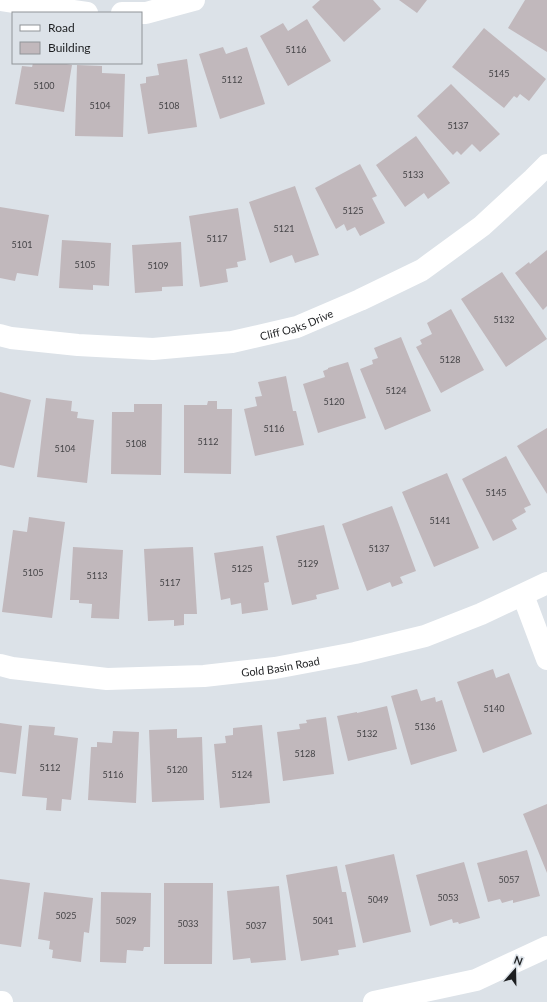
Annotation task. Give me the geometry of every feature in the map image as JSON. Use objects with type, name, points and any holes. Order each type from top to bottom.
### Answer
[{"type":"street","points":[[0,0],[80,12]]},
{"type":"street","points":[[142,13],[194,0]]},
{"type":"street","name":"Cliff Oaks Drive","points":[[0,336],[78,345],[153,349],[232,342],[297,327],[360,300],[422,270],[482,226],[534,179],[547,165]]},
{"type":"street","name":"Gold Basin Road","points":[[0,665],[12,668],[107,679],[204,676],[275,668],[355,653],[424,636],[481,614],[547,583]]},
{"type":"street","points":[[523,595],[547,659]]},
{"type":"street","points":[[374,1002],[476,980],[547,947]]},
{"type":"building","points":[[320,0],[373,0],[381,9],[344,42],[312,7]]},
{"type":"building","points":[[399,0],[427,0],[417,13]]},
{"type":"building","points":[[525,0],[547,0],[547,52],[508,28]]},
{"type":"building","points":[[307,19],[331,61],[288,86],[260,36],[283,23],[288,31]]},
{"type":"building","points":[[484,28],[546,79],[529,101],[520,94],[517,98],[514,96],[504,108],[452,67]]},
{"type":"building","points":[[223,47],[226,54],[247,47],[265,104],[220,119],[199,54]]},
{"type":"building","points":[[187,59],[197,127],[148,134],[140,84],[146,83],[146,77],[159,75],[157,64]]},
{"type":"building","points":[[33,64],[72,65],[64,112],[15,104],[22,66],[32,67]]},
{"type":"building","points":[[77,65],[102,66],[102,73],[125,74],[123,137],[75,136]]},
{"type":"building","points":[[451,84],[500,134],[480,152],[472,144],[461,155],[457,151],[453,155],[417,116]]},
{"type":"building","points":[[416,136],[450,183],[428,199],[424,193],[405,207],[376,165]]},
{"type":"building","points":[[360,164],[377,196],[372,198],[385,223],[360,236],[355,227],[347,231],[344,224],[336,229],[315,188]]},
{"type":"building","points":[[295,186],[319,255],[295,263],[292,255],[270,263],[249,202]]},
{"type":"building","points":[[0,207],[49,215],[38,276],[17,273],[15,281],[0,278]]},
{"type":"building","points":[[238,208],[246,260],[237,262],[238,267],[226,269],[228,282],[200,287],[189,216]]},
{"type":"building","points":[[62,240],[111,243],[109,286],[93,285],[93,290],[59,288]]},
{"type":"building","points":[[181,242],[183,286],[162,287],[162,291],[135,293],[132,245]]},
{"type":"building","points":[[547,250],[547,306],[543,310],[515,273],[529,262],[530,264]]},
{"type":"building","points":[[502,272],[547,339],[506,367],[461,299]]},
{"type":"building","points":[[451,309],[484,370],[441,393],[416,347],[422,344],[420,340],[432,334],[427,323]]},
{"type":"building","points":[[401,337],[431,411],[385,430],[360,369],[373,364],[372,360],[378,358],[374,348]]},
{"type":"building","points":[[348,362],[366,418],[318,433],[303,384],[325,377],[323,371],[328,368]]},
{"type":"building","points":[[286,376],[293,411],[296,411],[304,445],[255,456],[244,409],[257,406],[255,397],[262,396],[258,382]]},
{"type":"building","points":[[0,392],[31,400],[14,468],[0,465]]},
{"type":"building","points":[[46,398],[72,401],[71,411],[78,412],[77,418],[94,420],[87,483],[37,477]]},
{"type":"building","points":[[208,401],[217,401],[217,409],[232,409],[231,474],[184,473],[184,405],[207,405]]},
{"type":"building","points":[[134,404],[162,404],[161,475],[111,474],[112,412],[134,412]]},
{"type":"building","points":[[547,428],[547,494],[517,446]]},
{"type":"building","points":[[506,456],[531,505],[524,508],[526,512],[512,520],[517,529],[493,541],[462,479]]},
{"type":"building","points":[[447,473],[479,548],[434,567],[402,492]]},
{"type":"building","points":[[392,506],[416,571],[400,577],[403,583],[392,587],[390,582],[367,591],[342,524]]},
{"type":"building","points":[[29,517],[65,522],[52,618],[2,612],[13,530],[27,532]]},
{"type":"building","points":[[324,525],[339,589],[316,595],[317,599],[292,605],[276,536]]},
{"type":"building","points":[[263,546],[269,582],[264,583],[268,610],[242,614],[241,603],[231,605],[230,598],[221,600],[214,553]]},
{"type":"building","points":[[73,547],[123,550],[119,619],[91,618],[92,604],[79,603],[79,600],[70,600]]},
{"type":"building","points":[[193,547],[197,614],[184,614],[184,625],[174,626],[174,620],[148,621],[144,549]]},
{"type":"building","points":[[493,669],[496,678],[509,673],[532,734],[483,753],[457,682]]},
{"type":"building","points":[[417,689],[421,701],[435,697],[436,702],[442,700],[457,751],[411,765],[391,696]]},
{"type":"building","points":[[387,706],[397,749],[348,761],[337,716]]},
{"type":"building","points":[[326,717],[334,774],[283,781],[277,732],[300,729],[299,724],[307,723],[306,720]]},
{"type":"building","points":[[0,723],[22,726],[16,774],[0,772]]},
{"type":"building","points":[[29,725],[55,727],[54,735],[78,738],[71,800],[62,799],[61,811],[46,810],[47,798],[22,796]]},
{"type":"building","points":[[262,725],[270,803],[220,808],[214,744],[226,743],[225,736],[233,735],[233,728]]},
{"type":"building","points":[[177,729],[177,738],[202,737],[204,800],[152,802],[149,730]]},
{"type":"building","points":[[113,731],[139,732],[136,803],[88,800],[91,747],[97,747],[97,742],[112,743]]},
{"type":"building","points":[[547,804],[547,873],[523,814]]},
{"type":"building","points":[[527,850],[540,896],[513,903],[513,900],[502,903],[500,899],[488,902],[477,863]]},
{"type":"building","points":[[394,854],[411,932],[363,943],[345,865]]},
{"type":"building","points":[[464,862],[480,918],[459,924],[458,922],[453,923],[452,919],[430,926],[416,875]]},
{"type":"building","points":[[337,866],[342,892],[346,892],[356,947],[338,950],[339,955],[301,961],[286,875]]},
{"type":"building","points":[[0,879],[30,883],[21,947],[0,944]]},
{"type":"building","points":[[164,883],[213,883],[212,964],[164,964]]},
{"type":"building","points":[[279,886],[286,960],[251,963],[250,958],[233,960],[227,891]]},
{"type":"building","points":[[44,892],[93,898],[89,933],[84,932],[81,962],[52,958],[53,950],[49,949],[50,941],[38,939]]},
{"type":"building","points":[[101,892],[151,893],[150,947],[144,947],[143,951],[127,950],[126,963],[100,962]]}]
